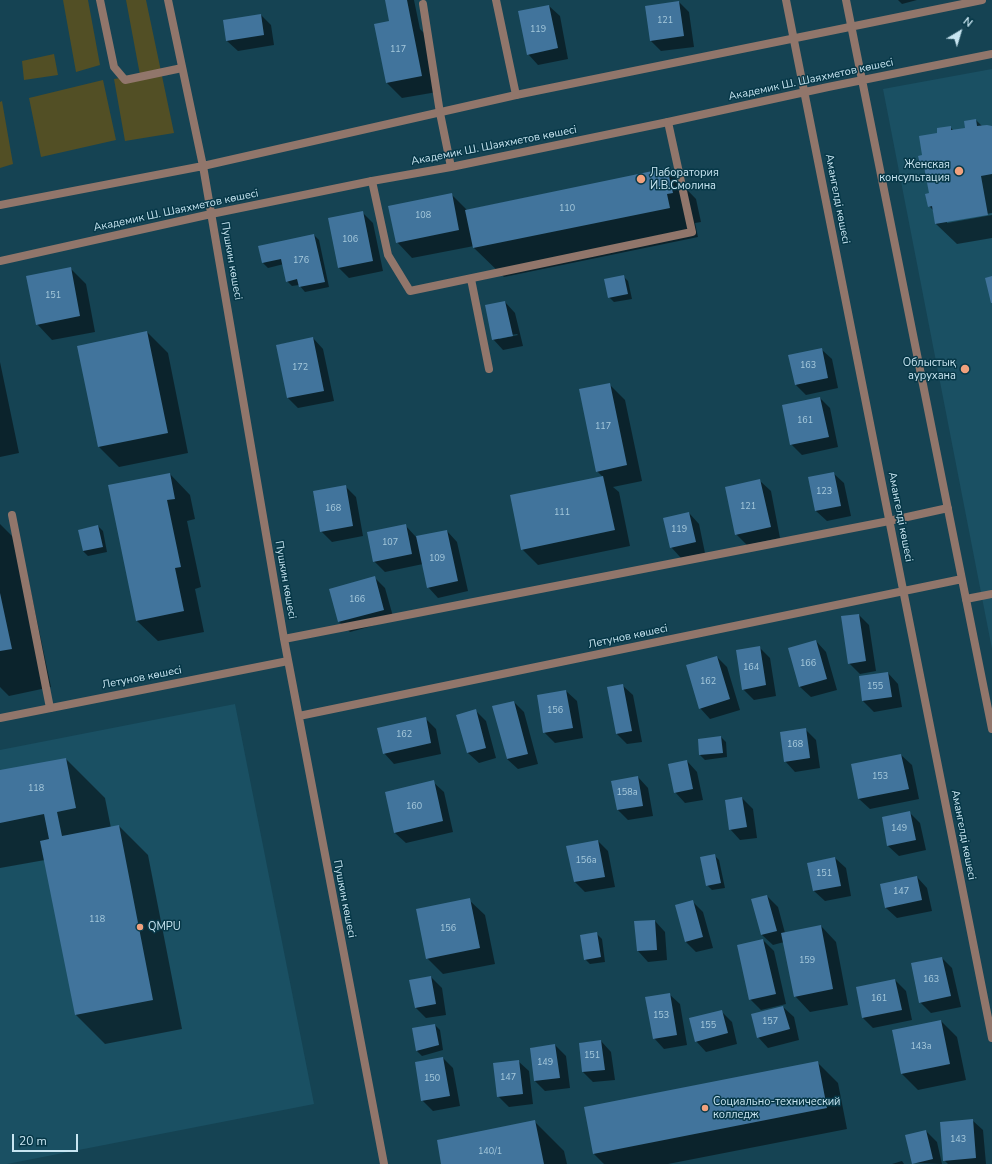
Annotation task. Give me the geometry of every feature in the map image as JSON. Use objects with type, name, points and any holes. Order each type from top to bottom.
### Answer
[{"type":"street","points":[[100,0],[114,67],[125,80],[182,68]]},
{"type":"street","name":"Пушкин көшесі","points":[[168,0],[203,166],[284,639],[384,1164]]},
{"type":"street","points":[[496,0],[516,95]]},
{"type":"street","name":"Амангелді көшесі","points":[[786,0],[992,1038]]},
{"type":"street","points":[[846,0],[992,729]]},
{"type":"street","points":[[0,205],[203,166],[516,95],[982,0]]},
{"type":"street","points":[[423,4],[440,113],[451,167]]},
{"type":"street","name":"Академик Ш. Шаяхметов көшесі","points":[[0,261],[211,214],[372,181],[451,167],[861,80],[992,54]]},
{"type":"street","points":[[372,181],[388,255],[410,291],[471,279],[692,232],[668,122]]},
{"type":"street","points":[[471,279],[489,369]]},
{"type":"street","points":[[284,639],[890,521],[948,508]]},
{"type":"street","points":[[12,516],[50,708]]},
{"type":"street","name":"Летунов көшесі","points":[[298,716],[962,579]]},
{"type":"street","points":[[966,599],[992,594]]},
{"type":"street","name":"Летунов көшесі","points":[[0,718],[288,661]]},
{"type":"shaded area","points":[[63,0],[88,0],[100,65],[76,72]]},
{"type":"shaded area","points":[[126,0],[146,0],[174,133],[125,141],[114,79],[140,75]]},
{"type":"shaded area","points":[[54,54],[58,75],[24,80],[22,61]]},
{"type":"shaded area","name":"Облыстық аурухана","points":[[992,69],[992,649],[883,89]]},
{"type":"shaded area","points":[[103,80],[116,140],[41,157],[29,98]]},
{"type":"shaded area","points":[[2,101],[13,164],[0,168],[0,102]]},
{"type":"shaded area","name":"QMPU","points":[[235,704],[314,1104],[7,1164],[0,1164],[0,750]]},
{"type":"building","points":[[385,0],[407,0],[422,76],[386,83],[374,24],[389,21]]},
{"type":"building","points":[[679,1],[684,36],[650,41],[645,6]]},
{"type":"building","points":[[549,5],[558,48],[527,55],[518,11]]},
{"type":"building","points":[[261,14],[264,35],[226,41],[223,20]]},
{"type":"building","name":"Женская консультация","points":[[976,119],[977,126],[992,126],[992,174],[981,176],[988,215],[935,224],[932,206],[928,207],[925,194],[929,193],[924,167],[921,168],[918,156],[922,155],[919,136],[937,133],[937,128],[951,126],[951,130],[965,128],[964,121]]},
{"type":"building","points":[[667,168],[673,193],[667,194],[670,208],[473,248],[465,210]]},
{"type":"building","points":[[452,193],[459,230],[396,243],[388,206]]},
{"type":"building","points":[[363,211],[373,261],[338,268],[328,218]]},
{"type":"building","points":[[314,234],[325,282],[299,287],[297,279],[286,282],[281,259],[262,263],[258,246]]},
{"type":"building","points":[[71,267],[80,316],[36,325],[26,276]]},
{"type":"building","points":[[624,275],[628,294],[608,298],[604,279]]},
{"type":"building","points":[[992,276],[992,303],[991,303],[985,278]]},
{"type":"building","points":[[505,301],[513,336],[492,340],[485,305]]},
{"type":"building","points":[[147,331],[168,433],[98,447],[77,346]]},
{"type":"building","points":[[313,337],[324,391],[287,398],[276,345]]},
{"type":"building","points":[[822,348],[828,378],[795,385],[788,355]]},
{"type":"building","points":[[610,383],[627,465],[596,472],[579,389]]},
{"type":"building","points":[[820,397],[829,437],[790,445],[782,405]]},
{"type":"building","points":[[834,472],[841,506],[815,511],[808,477]]},
{"type":"building","points":[[170,473],[175,499],[167,500],[181,567],[175,568],[184,611],[136,621],[108,485]]},
{"type":"building","points":[[603,476],[615,530],[521,550],[510,495]]},
{"type":"building","points":[[760,479],[771,527],[735,535],[725,487]]},
{"type":"building","points":[[346,485],[353,526],[320,532],[313,491]]},
{"type":"building","points":[[689,512],[696,542],[670,548],[663,518]]},
{"type":"building","points":[[406,524],[412,554],[373,562],[367,532]]},
{"type":"building","points":[[98,525],[103,547],[83,551],[78,530]]},
{"type":"building","points":[[447,530],[458,581],[427,588],[416,536]]},
{"type":"building","points":[[375,576],[384,610],[338,622],[329,589]]},
{"type":"building","points":[[0,593],[12,649],[0,651]]},
{"type":"building","points":[[859,614],[866,661],[848,664],[841,616]]},
{"type":"building","points":[[816,640],[827,679],[799,687],[788,648]]},
{"type":"building","points":[[760,646],[766,685],[742,690],[736,650]]},
{"type":"building","points":[[717,656],[730,699],[699,709],[686,665]]},
{"type":"building","points":[[888,672],[892,697],[862,701],[859,676]]},
{"type":"building","points":[[623,684],[632,731],[616,734],[607,687]]},
{"type":"building","points":[[566,690],[573,728],[543,733],[537,695]]},
{"type":"building","points":[[514,701],[528,754],[507,759],[492,706]]},
{"type":"building","points":[[476,709],[486,748],[467,753],[456,715]]},
{"type":"building","points":[[426,717],[431,743],[383,754],[377,728]]},
{"type":"building","points":[[806,728],[810,758],[784,762],[780,732]]},
{"type":"building","points":[[721,736],[723,753],[699,755],[698,739]]},
{"type":"building","points":[[901,754],[909,789],[858,799],[851,764]]},
{"type":"building","points":[[66,758],[76,808],[57,812],[62,836],[119,825],[153,1000],[75,1015],[40,841],[49,839],[44,814],[0,823],[0,770]]},
{"type":"building","points":[[687,760],[693,789],[674,793],[668,764]]},
{"type":"building","points":[[638,776],[643,806],[617,810],[611,781]]},
{"type":"building","points":[[434,780],[443,821],[394,833],[385,792]]},
{"type":"building","points":[[742,797],[747,827],[729,830],[725,800]]},
{"type":"building","points":[[910,811],[916,840],[887,846],[882,817]]},
{"type":"building","points":[[598,840],[605,877],[574,882],[566,846]]},
{"type":"building","points":[[715,854],[721,883],[706,886],[700,857]]},
{"type":"building","points":[[835,857],[841,886],[813,891],[807,863]]},
{"type":"building","points":[[917,876],[922,900],[885,908],[880,884]]},
{"type":"building","points":[[767,895],[777,931],[761,935],[751,899]]},
{"type":"building","points":[[470,898],[480,948],[426,959],[416,909]]},
{"type":"building","points":[[693,900],[703,937],[685,942],[675,905]]},
{"type":"building","points":[[655,920],[657,950],[637,951],[634,921]]},
{"type":"building","points":[[821,925],[833,989],[794,997],[781,933]]},
{"type":"building","points":[[597,932],[601,957],[584,960],[580,935]]},
{"type":"building","points":[[763,939],[776,994],[749,1000],[737,945]]},
{"type":"building","points":[[942,957],[951,996],[919,1003],[911,963]]},
{"type":"building","points":[[431,976],[436,1004],[415,1008],[409,980]]},
{"type":"building","points":[[895,979],[902,1010],[862,1018],[856,987]]},
{"type":"building","points":[[670,993],[677,1035],[653,1039],[645,997]]},
{"type":"building","points":[[783,1006],[790,1029],[757,1038],[751,1014]]},
{"type":"building","points":[[722,1010],[728,1033],[695,1042],[689,1018]]},
{"type":"building","points":[[941,1020],[950,1064],[901,1074],[892,1030]]},
{"type":"building","points":[[435,1024],[439,1045],[416,1051],[412,1028]]},
{"type":"building","points":[[601,1040],[605,1070],[582,1072],[579,1043]]},
{"type":"building","points":[[555,1044],[560,1078],[534,1081],[530,1048]]},
{"type":"building","points":[[443,1057],[450,1096],[421,1101],[415,1062]]},
{"type":"building","points":[[519,1060],[523,1094],[497,1097],[493,1063]]},
{"type":"building","name":"Социально-технический колледж","points":[[818,1061],[827,1108],[593,1154],[584,1107]]},
{"type":"building","points":[[973,1119],[976,1158],[943,1161],[940,1122]]},
{"type":"building","points":[[535,1120],[544,1164],[441,1164],[437,1140]]},
{"type":"building","points":[[926,1130],[933,1159],[912,1164],[905,1135]]},
{"type":"place","name":"Женская консультация","points":[[959,171]]},
{"type":"place","name":"Лаборатория И.В.Смолина","points":[[641,179]]},
{"type":"place","name":"Облыстық аурухана","points":[[965,369]]},
{"type":"place","name":"QMPU","points":[[140,927]]},
{"type":"place","name":"Социально-технический колледж","points":[[705,1108]]}]
